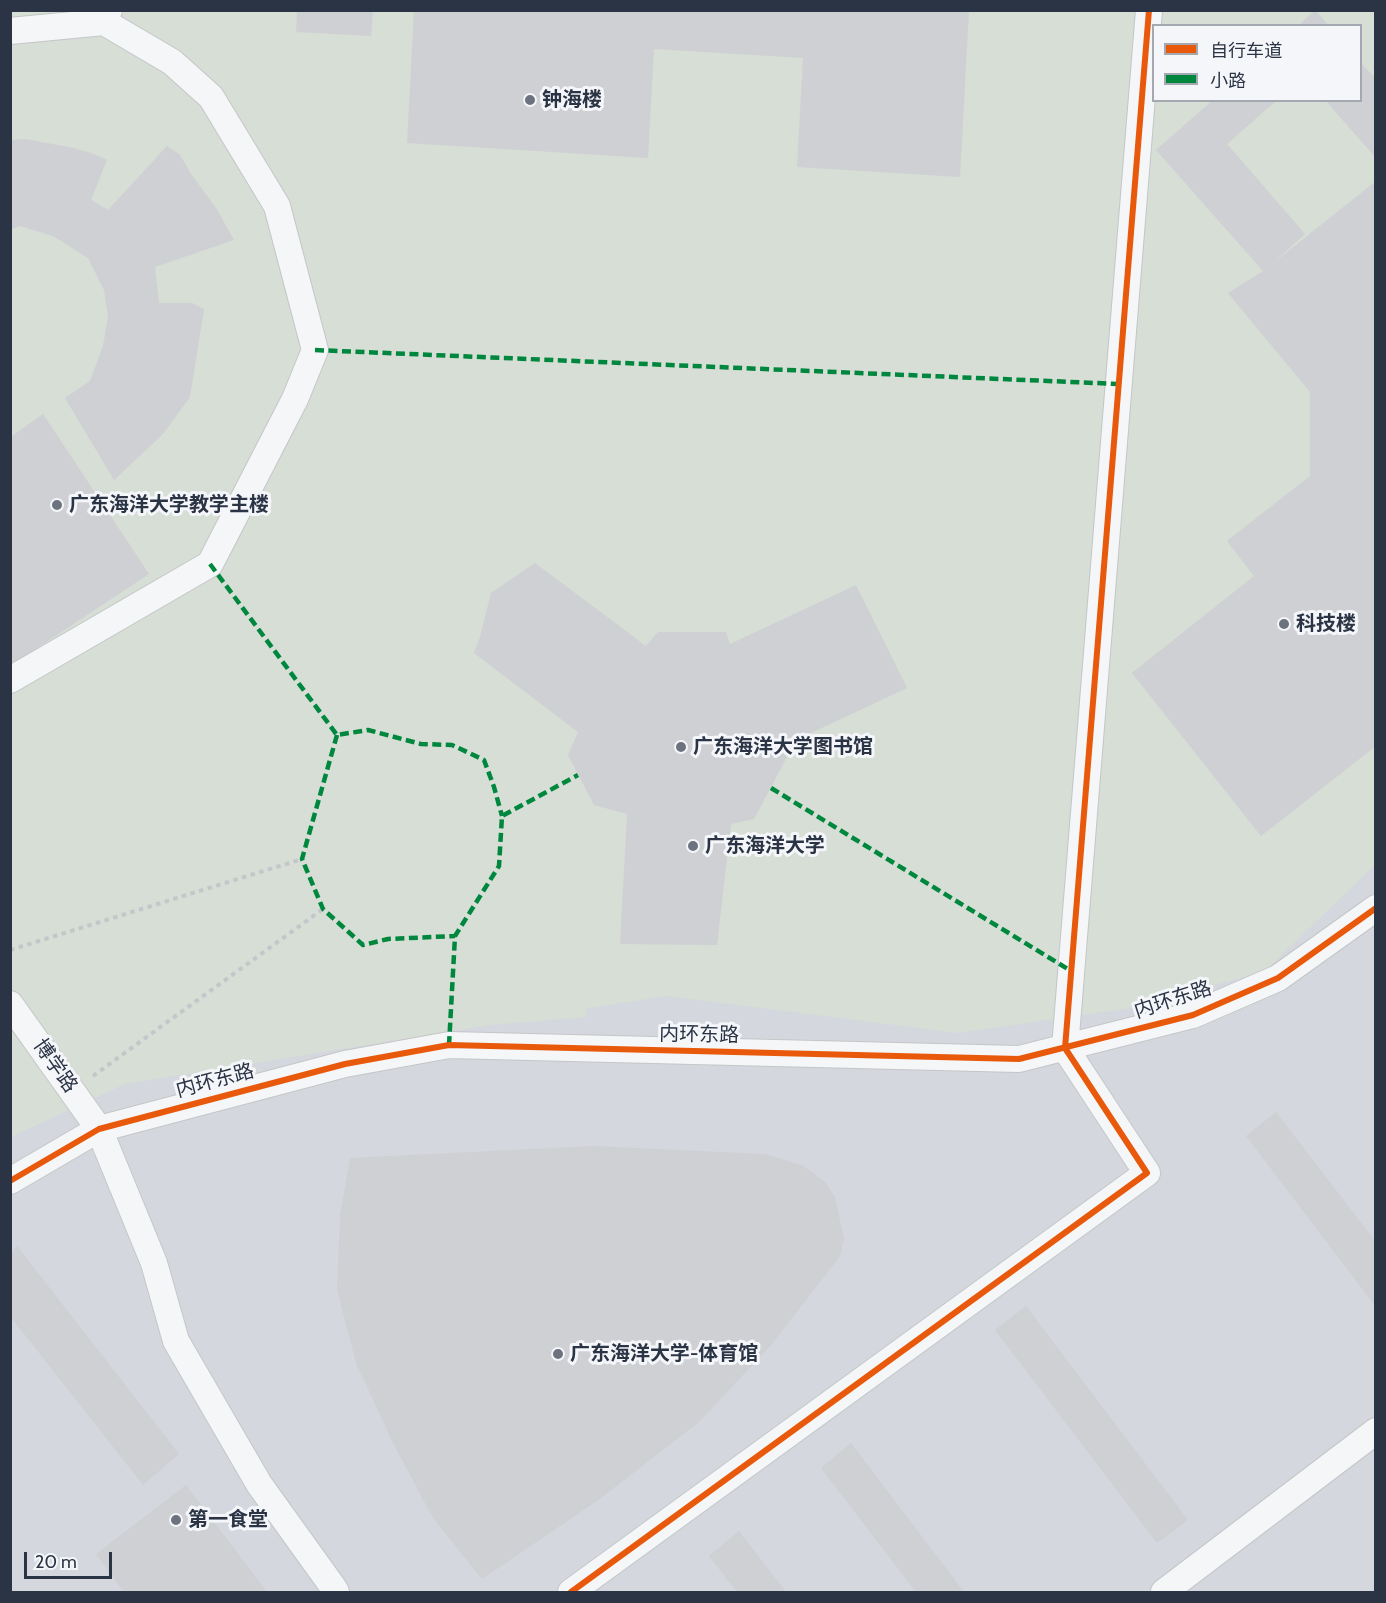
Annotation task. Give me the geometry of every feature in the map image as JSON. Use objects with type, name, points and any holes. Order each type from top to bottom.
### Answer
[{"type":"street","points":[[571,1593],[1147,1173],[1065,1048],[1149,10]]},
{"type":"street","points":[[10,31],[106,16],[172,62],[211,97],[278,206],[315,350],[295,399],[210,564],[10,680]]},
{"type":"street","name":"内环东路","points":[[10,1181],[99,1129],[345,1064],[449,1045],[1019,1059],[1193,1015],[1278,978],[1376,908]]},
{"type":"street","name":"博学路","points":[[10,1004],[99,1129],[154,1263],[176,1341],[259,1484],[336,1593]]},
{"type":"street","points":[[1164,1593],[1376,1431]]},
{"type":"path","points":[[10,950],[302,859]]},
{"type":"path","points":[[72,1091],[323,909]]},
{"type":"shaded area","name":"广东海洋大学","points":[[10,11],[1375,11],[1375,865],[1265,971],[1132,1008],[958,1033],[665,996],[586,1009],[586,1017],[490,1025],[125,1084],[11,1137]]},
{"type":"shaded area","name":"广东海洋大学","points":[[11,11],[1375,11],[1375,1592],[11,1592]]},
{"type":"building","points":[[297,10],[373,10],[371,36],[296,32]]},
{"type":"building","name":"钟海楼","points":[[414,10],[969,10],[960,177],[797,167],[803,58],[654,49],[648,158],[407,143]]},
{"type":"building","points":[[1315,10],[1327,24],[1300,24]]},
{"type":"building","points":[[1362,64],[1376,79],[1376,158],[1327,102],[1362,102]]},
{"type":"building","name":"科技楼","points":[[1211,102],[1275,102],[1227,144],[1305,234],[1272,264],[1376,181],[1376,746],[1261,836],[1132,673],[1254,576],[1227,541],[1310,476],[1310,392],[1228,293],[1263,271],[1156,150]]},
{"type":"building","points":[[25,139],[74,148],[107,160],[91,200],[108,210],[167,146],[180,155],[216,208],[234,240],[155,267],[159,303],[192,303],[204,309],[190,397],[163,434],[114,480],[65,398],[90,381],[103,346],[108,316],[104,290],[88,258],[53,236],[20,226],[10,230],[10,140]]},
{"type":"building","name":"广东海洋大学教学主楼","points":[[43,414],[149,574],[10,666],[10,433],[12,436]]},
{"type":"building","name":"广东海洋大学图书馆","points":[[535,563],[646,646],[658,632],[726,632],[730,644],[856,585],[907,688],[796,740],[754,819],[731,824],[717,945],[620,944],[627,814],[594,805],[568,755],[578,732],[474,653],[491,593]]},
{"type":"building","points":[[1276,1112],[1376,1242],[1376,1307],[1246,1136]]},
{"type":"building","name":"广东海洋大学-体育馆","points":[[593,1146],[765,1154],[804,1166],[826,1183],[835,1197],[844,1239],[840,1256],[772,1344],[699,1422],[597,1501],[482,1579],[433,1518],[393,1443],[356,1363],[337,1289],[340,1216],[350,1158]]},
{"type":"building","points":[[17,1246],[179,1454],[143,1485],[10,1316],[10,1255]]},
{"type":"building","points":[[1026,1306],[1188,1520],[1157,1543],[995,1330]]},
{"type":"building","points":[[851,1443],[964,1592],[916,1592],[821,1468]]},
{"type":"building","name":"第一食堂","points":[[186,1485],[267,1592],[124,1592],[96,1554]]},
{"type":"building","points":[[739,1531],[786,1592],[737,1592],[709,1556]]},
{"type":"marked path","points":[[315,350],[1119,384]]},
{"type":"marked path","points":[[210,564],[337,735],[368,730],[421,744],[452,745],[484,760],[502,816]]},
{"type":"marked path","points":[[337,735],[302,859],[323,909],[363,945],[388,939],[455,936]]},
{"type":"marked path","points":[[449,1045],[455,936],[499,866],[502,816],[578,775]]},
{"type":"marked path","points":[[771,788],[1071,971]]},
{"type":"cycle path","points":[[571,1592],[1147,1173],[1065,1048],[1149,10]]},
{"type":"cycle path","points":[[10,1181],[99,1129],[345,1064],[449,1045],[1019,1059],[1193,1015],[1278,978],[1376,908]]},
{"type":"place","name":"钟海楼","points":[[530,100]]},
{"type":"place","name":"广东海洋大学教学主楼","points":[[57,505]]},
{"type":"place","name":"科技楼","points":[[1284,624]]},
{"type":"place","name":"广东海洋大学图书馆","points":[[681,747]]},
{"type":"place","name":"广东海洋大学","points":[[693,846]]},
{"type":"place","name":"广东海洋大学-体育馆","points":[[558,1354]]},
{"type":"place","name":"第一食堂","points":[[176,1520]]}]
